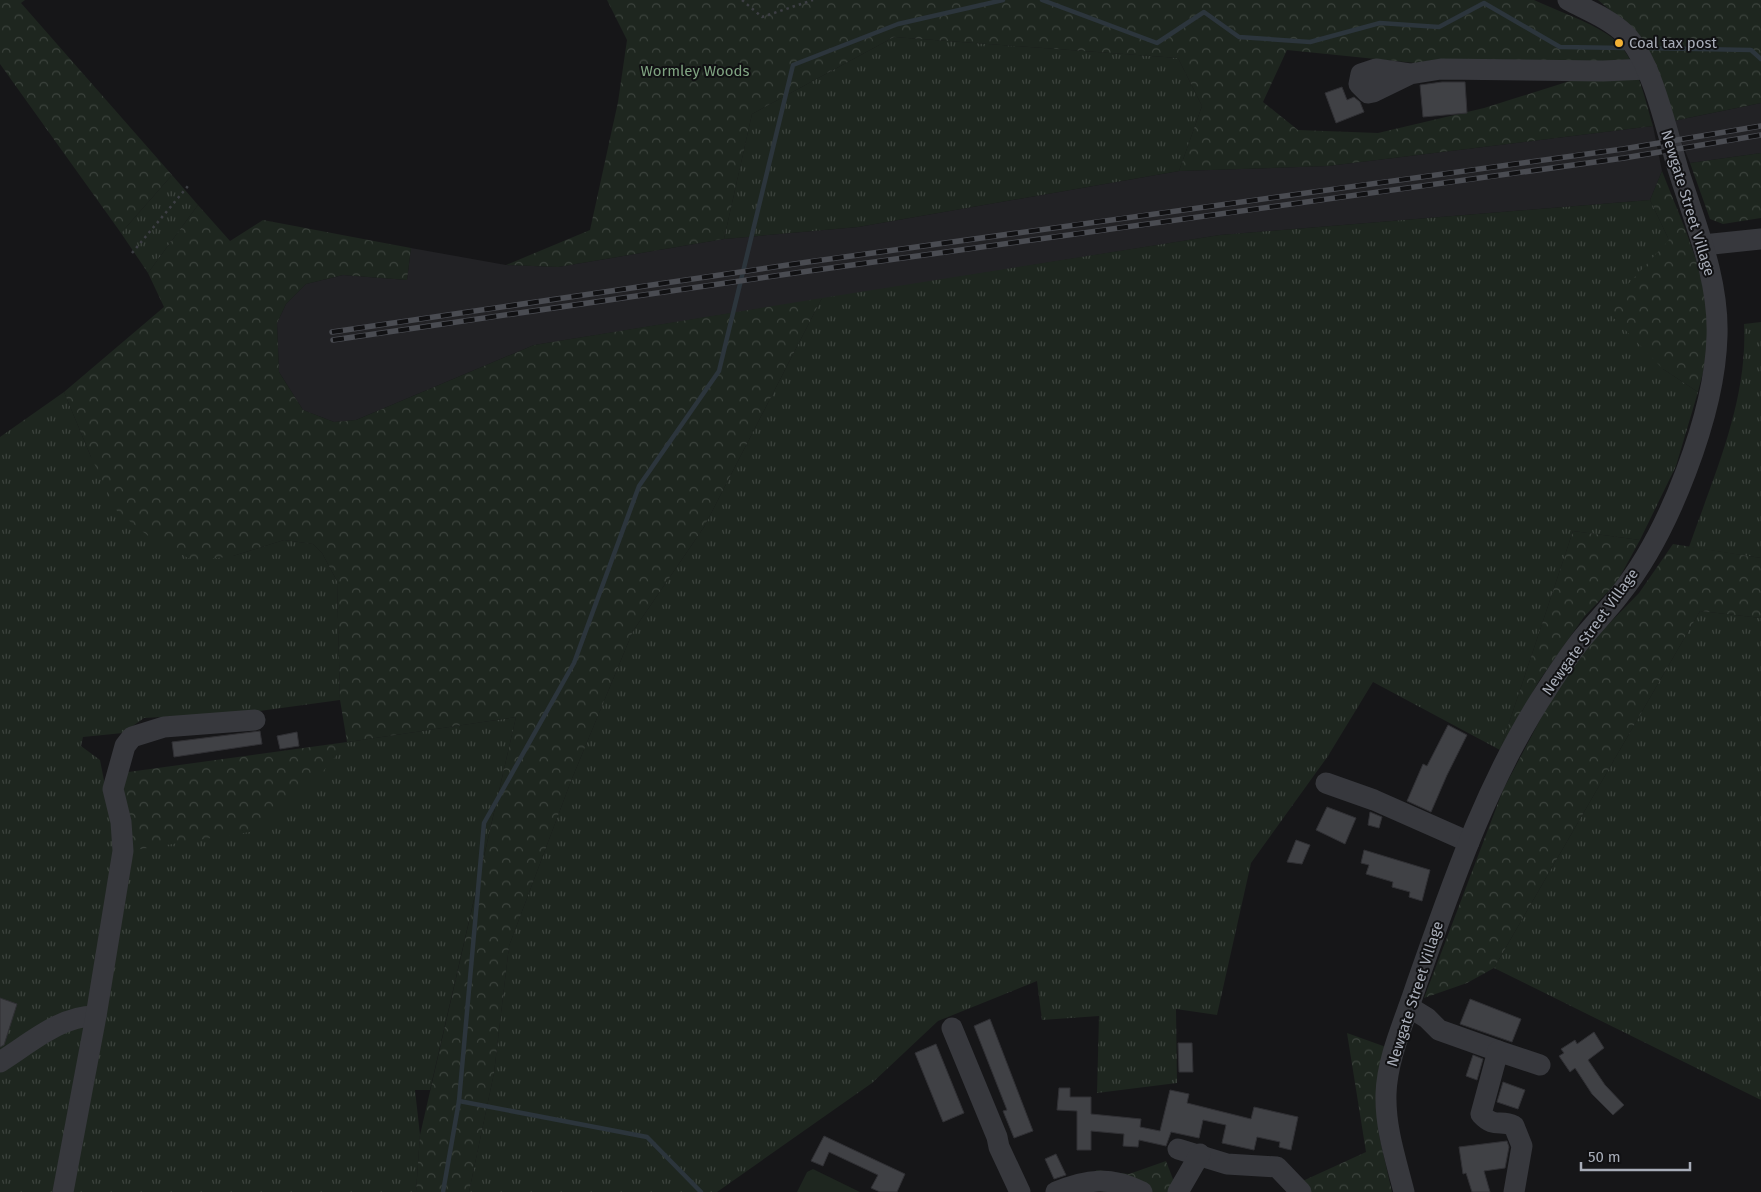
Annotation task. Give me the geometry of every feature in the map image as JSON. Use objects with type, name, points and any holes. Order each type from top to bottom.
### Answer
[{"type":"street","name":"Newgate Street Village","points":[[1404,1192],[1387,1121],[1386,1094],[1388,1075],[1409,1007],[1469,842],[1488,794],[1546,691],[1580,641],[1622,593],[1660,532],[1680,486],[1710,397],[1718,337],[1715,292],[1704,245],[1650,78],[1628,36],[1615,25],[1568,0]]},
{"type":"street","points":[[1410,74],[1450,69],[1603,71],[1650,78]]},
{"type":"street","points":[[1704,245],[1761,239]]},
{"type":"street","points":[[63,1192],[96,1016],[123,851],[121,822],[113,790],[125,746],[132,737],[164,727],[255,720]]},
{"type":"street","points":[[1326,783],[1374,800],[1469,842]]},
{"type":"street","points":[[1409,1007],[1427,1018],[1439,1030],[1540,1065]]},
{"type":"street","points":[[0,1062],[68,1020],[82,1015],[96,1016]]},
{"type":"street","points":[[952,1028],[997,1137],[998,1147],[1020,1192]]},
{"type":"street","points":[[1498,1051],[1481,1114],[1487,1120],[1498,1124],[1508,1122],[1514,1126],[1517,1132],[1522,1146],[1514,1192]]},
{"type":"street","points":[[1178,1148],[1227,1164],[1277,1167],[1302,1192]]},
{"type":"street","points":[[1178,1192],[1200,1154]]},
{"type":"street","points":[[1056,1192],[1093,1179],[1133,1188],[1142,1192]]},
{"type":"path","points":[[742,0],[762,17],[813,0]]},
{"type":"path","points":[[132,253],[188,186]]},
{"type":"shaded area","points":[[1761,103],[1761,153],[1690,163],[1673,121]]},
{"type":"shaded area","points":[[1653,126],[1662,171],[1650,200],[1220,235],[534,345],[356,420],[334,422],[303,410],[279,372],[277,323],[286,304],[306,284],[343,275],[407,280],[411,248],[506,265],[558,267],[724,239],[858,227],[1179,171],[1328,166]]},
{"type":"green space","points":[[0,0],[25,0],[21,3],[172,175],[121,233],[0,64]]},
{"type":"green space","name":"Wormley Woods","points":[[607,0],[1534,0],[1590,24],[1617,42],[1632,63],[1638,76],[1653,126],[1328,166],[1179,171],[1202,106],[1178,58],[894,37],[752,114],[724,239],[558,267],[506,265],[590,230],[618,102],[627,40]],"holes":[[[1287,50],[1573,79],[1484,108],[1378,133],[1298,130],[1263,102]]]},
{"type":"green space","points":[[1598,0],[1761,0],[1761,103],[1673,121],[1636,32]]},
{"type":"green space","points":[[894,37],[1178,58],[1202,106],[1179,171],[858,227],[724,239],[752,114]]},
{"type":"green space","points":[[1761,153],[1761,218],[1723,224],[1710,219],[1690,163]]},
{"type":"green space","points":[[1662,171],[1688,236],[1702,281],[1706,304],[1708,327],[1707,351],[1698,392],[1663,369],[1605,309],[1669,240],[1650,200]]},
{"type":"green space","points":[[172,175],[198,205],[148,273],[121,233]]},
{"type":"green space","points":[[1650,200],[1669,240],[1663,369],[1698,392],[1676,466],[1640,540],[1573,531],[1500,750],[1373,682],[1328,756],[1251,863],[1217,1015],[1176,1009],[1177,1083],[1097,1093],[1099,1016],[1042,1020],[1037,981],[938,1021],[872,1083],[717,1192],[469,1192],[494,1073],[509,946],[571,781],[633,631],[704,527],[822,298],[1220,235]]},
{"type":"green space","points":[[198,205],[230,241],[263,220],[411,248],[407,280],[343,275],[306,284],[286,304],[277,323],[279,372],[303,410],[334,422],[356,420],[534,345],[822,298],[704,527],[633,631],[571,781],[509,946],[494,1073],[469,1192],[416,1192],[420,1135],[516,717],[348,742],[319,776],[256,831],[128,851],[121,773],[347,742],[340,700],[337,581],[322,553],[313,544],[284,540],[233,556],[194,561],[152,539],[117,511],[91,457],[64,392],[164,307],[148,273]]},
{"type":"green space","points":[[1761,322],[1761,558],[1689,547],[1718,465],[1735,409],[1744,353],[1744,324]]},
{"type":"green space","points":[[64,392],[91,457],[233,556],[284,540],[313,544],[322,553],[337,581],[340,700],[253,712],[144,718],[123,733],[83,737],[81,746],[100,760],[117,847],[57,1192],[0,1192],[0,437]]},
{"type":"green space","points":[[1573,531],[1640,540],[1617,582],[1584,617],[1539,681],[1500,750]]},
{"type":"green space","points":[[1673,544],[1761,558],[1761,618],[1700,611],[1494,968],[1467,983],[1424,998],[1503,790],[1551,699],[1591,642],[1639,593]]},
{"type":"green space","points":[[1700,611],[1761,618],[1761,1100],[1494,968]]},
{"type":"green space","points":[[516,717],[430,1090],[415,1090],[420,1135],[416,1192],[69,1192],[128,851],[348,742]]},
{"type":"green space","points":[[1347,1033],[1386,1047],[1376,1100],[1379,1135],[1392,1192],[1293,1192],[1296,1184],[1366,1152]]},
{"type":"green space","points":[[1166,1161],[1178,1192],[1103,1192],[1096,1170],[1129,1174]]},
{"type":"green space","points":[[813,1169],[860,1192],[797,1192],[807,1172]]},
{"type":"building","points":[[1442,82],[1465,82],[1467,113],[1423,117],[1420,85]]},
{"type":"building","points":[[1342,87],[1347,100],[1354,97],[1360,102],[1364,112],[1336,123],[1325,93]]},
{"type":"building","points":[[1448,725],[1467,735],[1431,812],[1407,801],[1423,764],[1427,766]]},
{"type":"building","points":[[260,731],[262,744],[174,757],[172,742]]},
{"type":"building","points":[[297,732],[299,746],[280,749],[277,736]]},
{"type":"building","points":[[1327,807],[1356,818],[1345,844],[1316,830]]},
{"type":"building","points":[[1370,812],[1382,817],[1379,828],[1368,825]]},
{"type":"building","points":[[1296,840],[1310,845],[1302,864],[1287,862]]},
{"type":"building","points":[[1364,850],[1430,870],[1422,901],[1409,897],[1410,892],[1392,887],[1393,882],[1366,874],[1369,865],[1361,863]]},
{"type":"building","points":[[0,998],[17,1004],[4,1045],[0,1047]]},
{"type":"building","points":[[1470,999],[1521,1019],[1512,1042],[1460,1024]]},
{"type":"building","points":[[990,1019],[1033,1131],[1014,1138],[1003,1111],[1007,1110],[974,1026]]},
{"type":"building","points":[[1594,1032],[1604,1048],[1588,1060],[1605,1085],[1624,1105],[1613,1115],[1592,1094],[1575,1068],[1570,1072],[1559,1056],[1564,1053],[1561,1049],[1575,1040],[1577,1044]]},
{"type":"building","points":[[1178,1043],[1192,1043],[1193,1072],[1179,1072]]},
{"type":"building","points":[[936,1044],[964,1113],[943,1122],[915,1053]]},
{"type":"building","points":[[1473,1055],[1483,1059],[1477,1080],[1466,1076]]},
{"type":"building","points":[[1503,1082],[1525,1090],[1518,1109],[1497,1102]]},
{"type":"building","points":[[1059,1088],[1070,1088],[1070,1097],[1091,1097],[1091,1114],[1141,1119],[1140,1127],[1160,1131],[1170,1090],[1189,1094],[1187,1103],[1251,1119],[1254,1107],[1298,1117],[1291,1150],[1279,1147],[1280,1142],[1257,1137],[1254,1150],[1222,1143],[1226,1125],[1203,1120],[1199,1138],[1171,1132],[1166,1146],[1139,1140],[1138,1147],[1123,1146],[1124,1134],[1091,1131],[1091,1150],[1077,1150],[1077,1111],[1057,1110]]},
{"type":"building","points":[[824,1136],[905,1174],[897,1192],[880,1192],[871,1188],[878,1175],[829,1152],[823,1166],[811,1161]]},
{"type":"building","points":[[1507,1141],[1509,1147],[1505,1168],[1484,1171],[1490,1192],[1472,1192],[1466,1173],[1463,1174],[1459,1147]]},
{"type":"building","points":[[1056,1154],[1066,1175],[1054,1179],[1045,1159]]},
{"type":"waterway","points":[[443,1192],[459,1101],[484,823],[574,663],[639,486],[719,371],[793,65],[898,24],[1003,0]]},
{"type":"waterway","points":[[1042,0],[1157,43],[1204,12],[1239,37],[1310,42],[1380,23],[1439,27],[1484,3],[1560,47],[1626,48]]},
{"type":"waterway","points":[[1644,48],[1751,50],[1761,59]]},
{"type":"waterway","points":[[459,1101],[647,1137],[701,1192]]},
{"type":"railway","points":[[332,332],[808,262],[1623,149],[1761,126]]},
{"type":"railway","points":[[333,340],[809,271],[1624,158],[1761,135]]},
{"type":"place","name":"Coal tax post","points":[[1619,43]]}]
